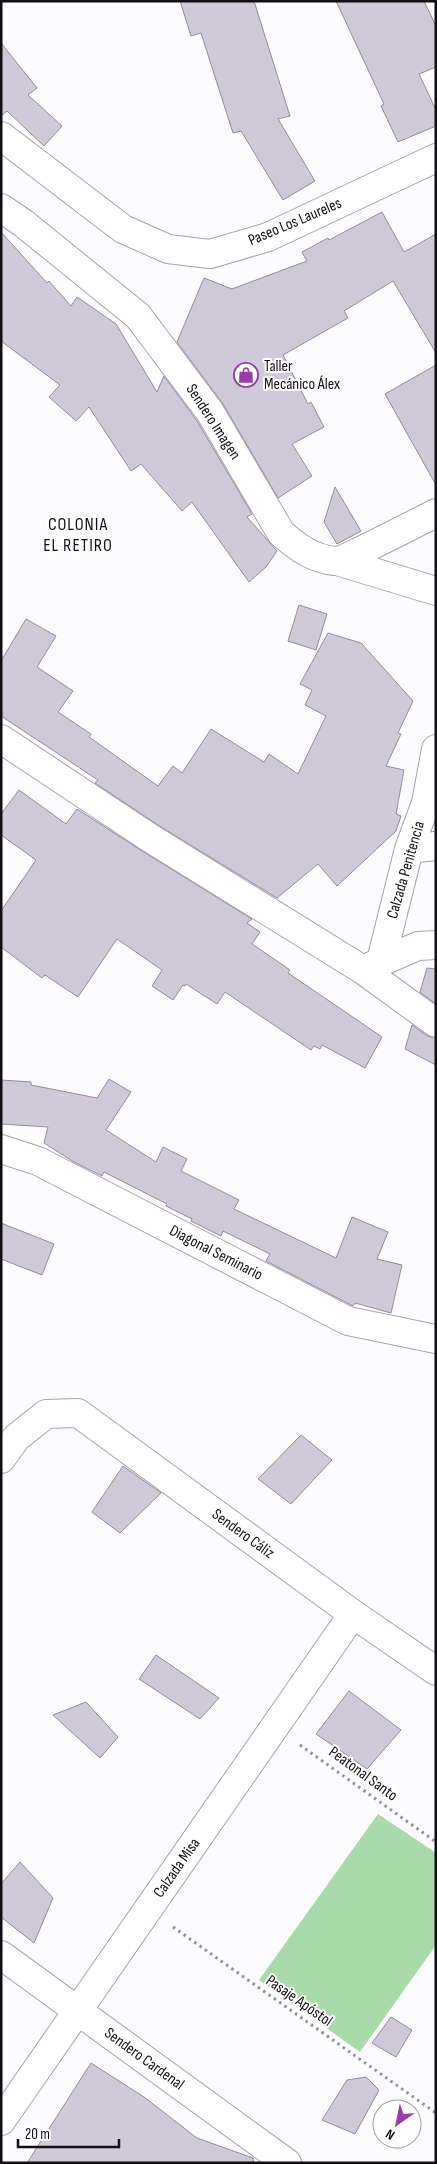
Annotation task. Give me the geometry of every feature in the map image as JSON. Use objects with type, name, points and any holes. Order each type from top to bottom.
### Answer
[{"type":"street","name":"Paseo Los Laureles","points":[[1,136],[123,229],[168,250],[210,254],[268,237],[436,158]]},
{"type":"street","name":"Sendero Imagen","points":[[1,208],[23,223],[138,316],[210,412],[280,533],[297,547],[317,557],[337,561],[436,591]]},
{"type":"street","points":[[337,561],[436,513]]},
{"type":"street","points":[[1,739],[150,838],[372,965],[436,1023]]},
{"type":"street","name":"Calzada Penitencia","points":[[372,965],[409,849],[426,803],[436,749]]},
{"type":"street","points":[[409,849],[436,846]]},
{"type":"street","points":[[372,965],[418,946],[436,945]]},
{"type":"street","name":"Diagonal Seminario","points":[[1,1149],[38,1161],[348,1321],[436,1339]]},
{"type":"street","name":"Sendero Cáliz","points":[[1,1459],[16,1438],[46,1414],[78,1413],[353,1614],[436,1671]]},
{"type":"street","name":"Calzada Misa","points":[[1,2121],[353,1614]]},
{"type":"street","name":"Sendero Cardenal","points":[[1,1955],[287,2163]]},
{"type":"path","name":"Peatonal Santo","points":[[275,1727],[436,1842]]},
{"type":"path","name":"Pasaje Apóstol","points":[[148,1910],[436,2113]]},
{"type":"green space","points":[[378,1814],[436,1853],[436,1945],[360,2052],[259,1980]]},
{"type":"building","points":[[180,1],[254,1],[290,116],[278,119],[315,181],[283,200],[241,131],[233,133],[201,33],[191,36]]},
{"type":"building","points":[[336,1],[424,1],[436,26],[436,67],[419,74],[436,110],[436,126],[398,142],[381,106],[384,104]]},
{"type":"building","points":[[1,43],[37,88],[28,95],[62,126],[44,146],[7,111],[1,116]]},
{"type":"building","points":[[382,212],[404,252],[436,234],[436,353],[393,281],[344,311],[348,318],[283,355],[308,404],[311,402],[324,427],[292,444],[312,476],[278,498],[223,404],[177,342],[204,278],[232,289],[307,261],[302,252]]},
{"type":"building","points":[[1,232],[47,283],[49,281],[71,306],[77,297],[116,324],[157,392],[164,376],[197,421],[252,514],[247,517],[277,551],[266,567],[249,582],[192,502],[182,511],[141,464],[131,471],[89,407],[76,421],[49,397],[60,385],[1,341]]},
{"type":"building","points":[[436,365],[436,485],[385,394]]},
{"type":"building","points":[[335,487],[361,531],[337,544],[324,522]]},
{"type":"building","points":[[299,605],[327,614],[316,650],[288,641]]},
{"type":"building","points":[[26,619],[56,636],[37,667],[73,691],[58,712],[91,734],[89,737],[158,786],[173,766],[182,773],[211,729],[264,762],[269,754],[298,774],[326,716],[305,705],[312,690],[300,684],[328,633],[361,643],[413,701],[398,733],[401,734],[386,766],[404,770],[396,814],[401,816],[396,831],[337,886],[318,864],[277,898],[158,825],[95,783],[98,780],[1,716],[1,661]]},
{"type":"building","points":[[19,790],[66,824],[77,809],[252,919],[247,923],[260,932],[252,944],[290,970],[288,973],[382,1037],[365,1068],[322,1045],[320,1049],[314,1046],[311,1050],[225,992],[217,1004],[186,984],[185,986],[183,985],[173,1000],[152,986],[162,970],[117,939],[78,997],[45,975],[42,978],[1,947],[1,911],[36,860],[1,835],[1,814]]},
{"type":"building","points":[[427,968],[436,969],[436,1004],[420,992]]},
{"type":"building","points":[[412,1025],[427,1036],[436,1038],[436,1065],[405,1049]]},
{"type":"building","points":[[109,1079],[131,1092],[106,1130],[156,1162],[163,1147],[187,1159],[181,1171],[239,1200],[234,1209],[336,1258],[352,1217],[388,1232],[377,1259],[402,1265],[391,1313],[355,1303],[353,1306],[266,1261],[270,1254],[223,1231],[221,1236],[191,1221],[192,1219],[166,1206],[167,1204],[104,1172],[102,1176],[74,1162],[44,1143],[48,1127],[1,1124],[1,1080],[31,1082],[31,1085],[97,1098]]},
{"type":"building","points":[[1,1223],[54,1244],[42,1275],[1,1259]]},
{"type":"building","points":[[301,1435],[332,1460],[291,1504],[258,1479]]},
{"type":"building","points":[[123,1466],[161,1493],[120,1533],[92,1512]]},
{"type":"building","points":[[156,1655],[219,1698],[200,1719],[139,1679]]},
{"type":"building","points":[[349,1691],[401,1730],[367,1769],[316,1734]]},
{"type":"building","points":[[86,1702],[118,1737],[100,1758],[53,1715]]},
{"type":"building","points":[[20,1862],[53,1898],[34,1943],[1,1917],[1,1884]]},
{"type":"building","points":[[391,2017],[412,2030],[396,2057],[372,2043]]},
{"type":"building","points":[[91,2063],[144,2097],[197,2138],[253,2158],[254,2163],[27,2163]]},
{"type":"building","points":[[366,2077],[379,2090],[374,2099],[372,2099],[372,2103],[355,2134],[322,2120],[347,2080]]},
{"type":"place","name":"Taller Mecánico Álex","points":[[246,375]]},
{"type":"district","name":"COLONIA EL RETIRO","points":[[78,534]]}]
